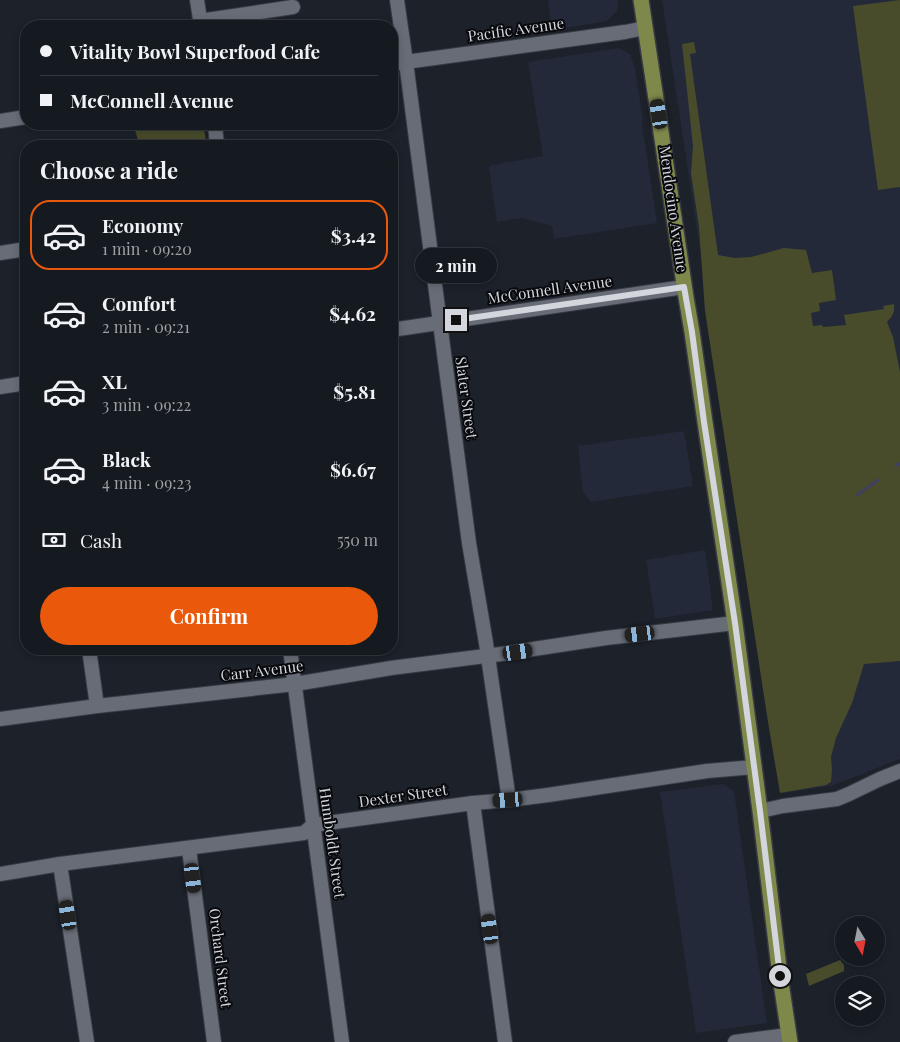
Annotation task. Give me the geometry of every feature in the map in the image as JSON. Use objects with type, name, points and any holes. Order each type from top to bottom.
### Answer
[{"type":"main road","name":"Mendocino Avenue","points":[[641,0],[735,623],[789,1038]]},
{"type":"street","points":[[197,0],[200,20]]},
{"type":"street","name":"Slater Street","points":[[397,0],[469,542],[488,656],[508,800]]},
{"type":"street","points":[[223,20],[293,7]]},
{"type":"street","name":"Pacific Avenue","points":[[398,63],[645,28]]},
{"type":"street","points":[[0,120],[20,118]]},
{"type":"street","points":[[0,253],[20,250]]},
{"type":"street","name":"McConnell Avenue","points":[[398,329],[684,287]]},
{"type":"street","points":[[0,387],[20,384]]},
{"type":"street","name":"Carr Avenue","points":[[0,719],[295,684],[391,668],[608,638],[735,623]]},
{"type":"street","points":[[90,655],[97,706]]},
{"type":"street","name":"Humboldt Street","points":[[291,655],[342,1042]]},
{"type":"street","name":"Dexter Street","points":[[0,874],[60,864],[304,833],[313,825],[508,800],[707,771],[754,767]]},
{"type":"street","points":[[760,811],[837,799],[900,771]]},
{"type":"street","points":[[473,803],[505,1042]]},
{"type":"street","name":"Orchard Street","points":[[189,849],[214,1042]]},
{"type":"street","points":[[60,864],[87,1042]]},
{"type":"street","points":[[735,1042],[789,1038]]},
{"type":"shaded area","points":[[548,0],[618,0],[617,11],[607,21],[552,30]]},
{"type":"shaded area","points":[[662,0],[900,0],[900,759],[831,786],[783,793]]},
{"type":"shaded area","points":[[619,48],[630,54],[635,68],[657,223],[554,239],[552,226],[522,218],[497,222],[489,167],[543,156],[528,62]]},
{"type":"shaded area","points":[[684,431],[693,486],[591,502],[583,492],[578,446]]},
{"type":"shaded area","points":[[705,550],[713,610],[655,619],[646,560]]},
{"type":"shaded area","points":[[723,784],[734,791],[767,1023],[696,1033],[660,792]]},
{"type":"green space","points":[[900,0],[900,187],[878,190],[853,6]]},
{"type":"green space","points":[[694,42],[696,53],[690,54],[718,255],[735,258],[751,257],[784,248],[806,250],[812,273],[832,270],[836,300],[819,303],[820,311],[811,313],[813,326],[846,325],[844,315],[884,309],[883,306],[894,304],[893,314],[887,322],[893,337],[900,372],[900,661],[864,664],[852,703],[836,738],[831,757],[831,782],[826,785],[780,793],[705,311],[699,227],[691,173],[693,146],[682,44]]},
{"type":"green space","points":[[135,130],[204,130],[206,140],[138,140]]},
{"type":"green space","points":[[835,962],[835,966],[844,966],[844,971],[809,986],[806,974]]},
{"type":"waterway","points":[[896,466],[900,463]]},
{"type":"waterway","points":[[857,495],[878,480]]},
{"type":"route","points":[[456,320],[684,287],[735,623],[780,976]]}]
